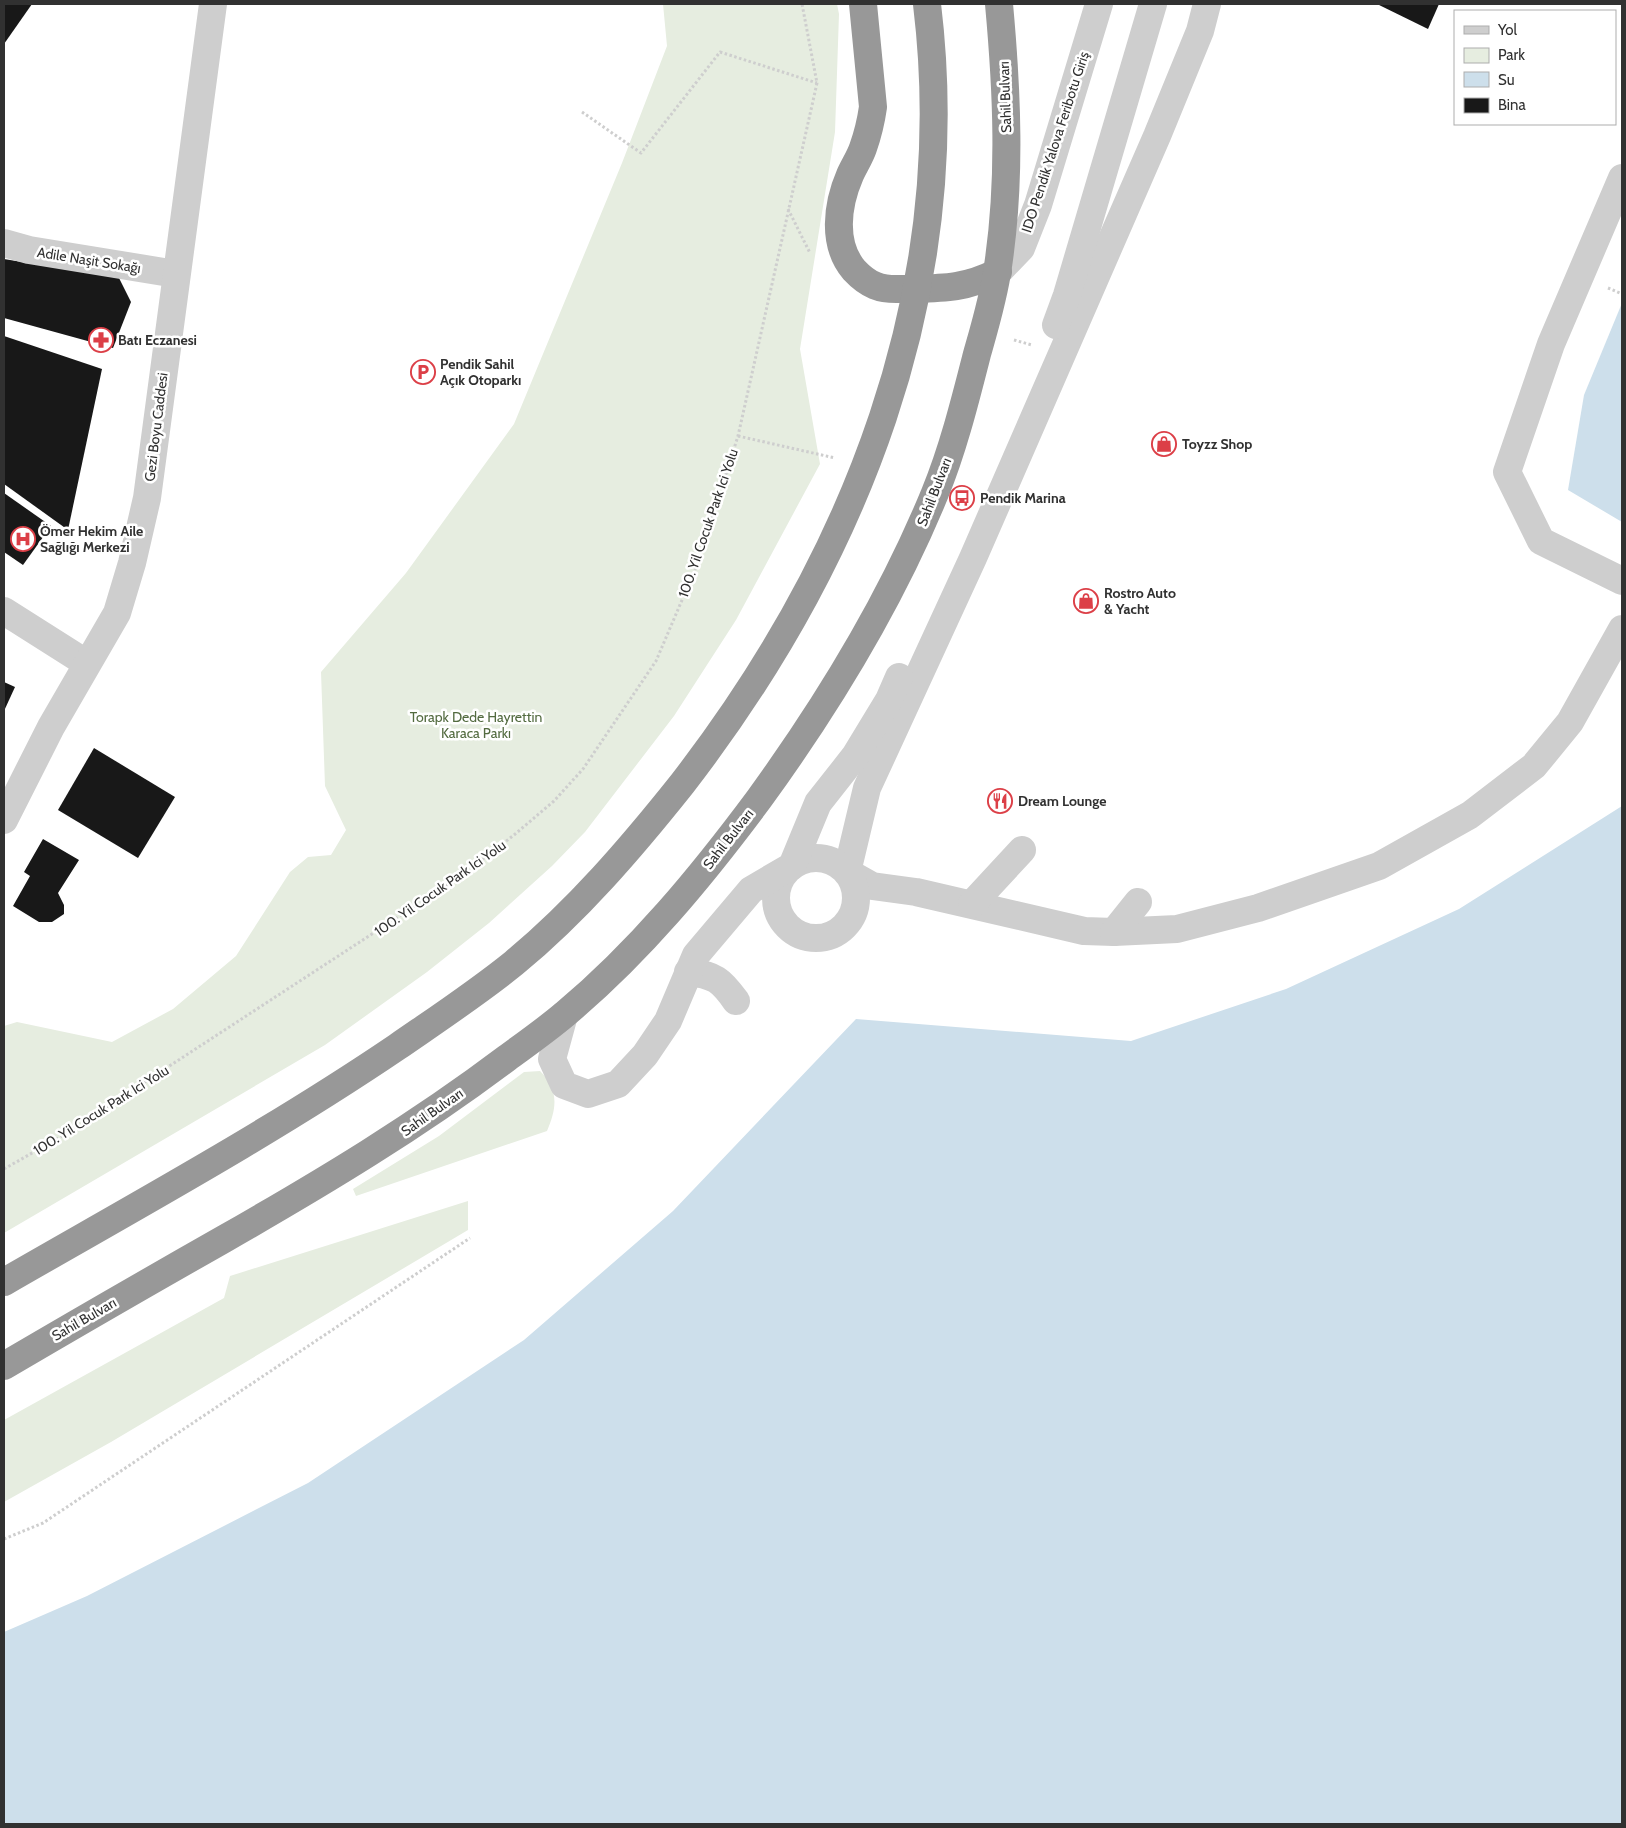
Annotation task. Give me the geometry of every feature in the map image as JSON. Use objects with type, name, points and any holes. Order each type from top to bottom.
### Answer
[{"type":"highway","points":[[863,4],[873,107],[865,142],[841,199],[839,219],[841,244],[848,263],[860,277],[877,288],[968,285],[978,283],[998,272]]},
{"type":"highway","points":[[4,1282],[322,1098],[430,1024],[514,963],[590,893],[650,824],[718,737],[770,659],[844,520],[867,466],[892,386],[918,288],[932,185],[934,59],[927,4]]},
{"type":"highway","name":"Sahil Bulvarı","points":[[4,1366],[308,1191],[404,1132],[564,1015],[618,965],[677,904],[729,840],[793,752],[846,670],[889,594],[937,490],[966,396],[998,272],[1007,126],[1007,93],[999,4]]},
{"type":"street","name":"Gezi Boyu Caddesi","points":[[4,820],[86,663],[117,613],[132,563],[147,498],[213,4]]},
{"type":"street","name":"IDO Pendik Yalova Feribotu Giriş","points":[[998,272],[1021,248],[1038,205],[1099,4]]},
{"type":"street","points":[[1153,4],[1067,295],[1030,391],[889,700],[855,756],[818,804],[792,866],[779,883],[776,896],[778,910],[787,926],[798,934],[812,938],[834,934],[851,917],[855,904],[855,890],[847,872],[867,788],[973,558],[1158,136],[1200,32],[1207,4]]},
{"type":"street","points":[[1622,178],[1551,344],[1507,472],[1541,541],[1622,581]]},
{"type":"street","name":"Adile Naşit Sokağı","points":[[4,243],[30,250],[176,274]]},
{"type":"street","points":[[4,611],[86,663]]},
{"type":"street","points":[[564,1015],[552,1059],[564,1084],[588,1094],[618,1084],[645,1055],[668,1021],[696,955],[751,890],[808,859],[822,858],[836,863],[847,872],[872,886],[916,892],[1084,930],[1114,932],[1178,929],[1258,908],[1380,866],[1470,815],[1534,766],[1564,729],[1601,671],[1622,629]]},
{"type":"street","points":[[972,904],[1022,850]]},
{"type":"street","points":[[1114,932],[1138,902]]},
{"type":"street","points":[[688,972],[717,978],[736,1001]]},
{"type":"path","name":"100. Yil Cocuk Park Ici Yolu","points":[[4,1169],[62,1136],[461,876],[554,801],[583,769],[656,661],[697,566],[738,436],[816,83],[802,4]]},
{"type":"path","points":[[582,112],[641,153],[720,52],[816,83]]},
{"type":"path","points":[[738,436],[867,466]]},
{"type":"path","points":[[4,1539],[43,1523],[470,1238]]},
{"type":"green space","name":"Torapk Dede Hayrettin Karaca Parkı","points":[[663,4],[837,4],[839,14],[835,132],[800,349],[820,464],[736,620],[674,716],[585,832],[552,866],[489,923],[427,972],[325,1045],[4,1233],[4,1026],[17,1022],[112,1042],[173,1009],[236,956],[290,872],[308,857],[331,855],[346,830],[325,786],[321,672],[406,573],[514,424],[622,163],[667,46]]},
{"type":"green space","points":[[540,1071],[551,1085],[554,1099],[553,1114],[547,1131],[356,1196],[353,1189],[439,1136],[524,1072]]},
{"type":"green space","points":[[468,1201],[468,1230],[111,1442],[4,1502],[4,1420],[224,1298],[230,1276]]},
{"type":"water","points":[[1622,303],[1622,522],[1568,490],[1584,395]]},
{"type":"water","points":[[1622,806],[1622,1824],[4,1824],[4,1632],[87,1596],[308,1483],[524,1340],[673,1211],[856,1019],[1131,1041],[1286,989],[1459,909]]},
{"type":"building","points":[[4,4],[32,4],[4,44]]},
{"type":"building","points":[[1377,4],[1439,4],[1428,29]]},
{"type":"building","points":[[4,259],[119,278],[131,302],[113,348],[4,318]]},
{"type":"building","points":[[4,336],[102,369],[68,530],[4,484]]},
{"type":"building","name":"Ömer Hekim Aile Sağlığı Merkezi","points":[[4,493],[51,526],[23,565],[4,552]]},
{"type":"building","points":[[4,682],[15,687],[4,711]]},
{"type":"building","points":[[94,748],[175,797],[138,858],[58,810]]},
{"type":"building","points":[[43,839],[79,860],[58,893],[64,905],[64,914],[52,922],[39,922],[13,906],[30,876],[24,872]]},
{"type":"place","name":"Batı Eczanesi","points":[[101,340]]},
{"type":"place","name":"Pendik Sahil Açık Otoparkı","points":[[423,372]]},
{"type":"place","name":"Toyzz Shop","points":[[1164,444]]},
{"type":"place","name":"Pendik Marina","points":[[962,498]]},
{"type":"place","name":"Ömer Hekim Aile Sağlığı Merkezi","points":[[23,539]]},
{"type":"place","name":"Rostro Auto & Yacht","points":[[1086,601]]},
{"type":"place","name":"Dream Lounge","points":[[1000,801]]}]
